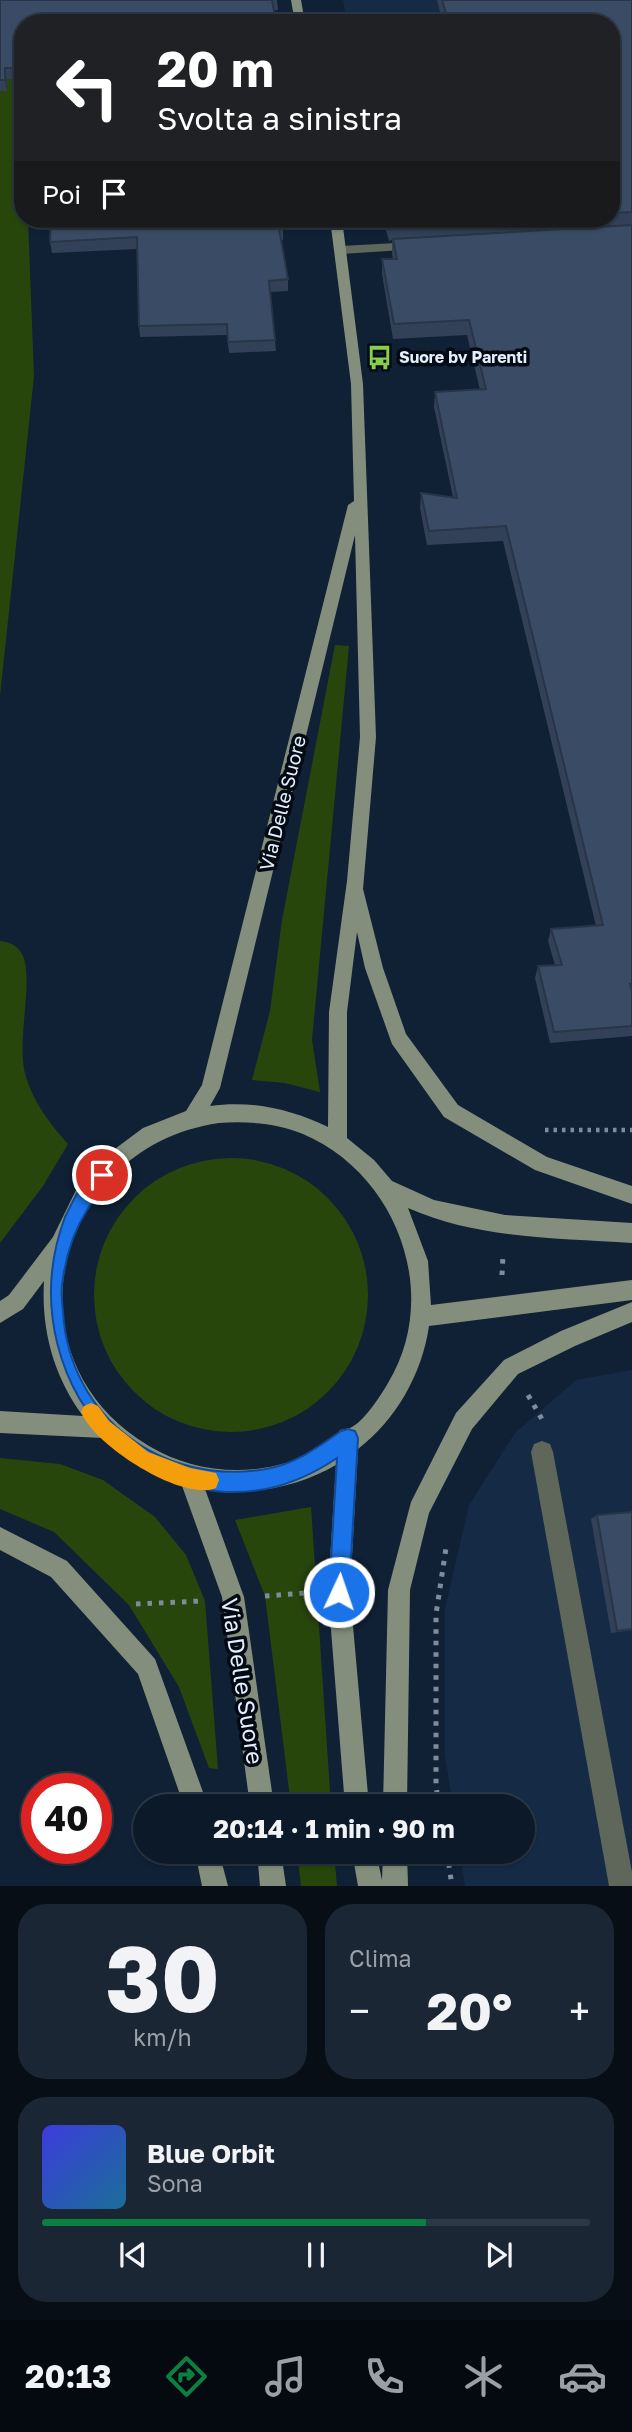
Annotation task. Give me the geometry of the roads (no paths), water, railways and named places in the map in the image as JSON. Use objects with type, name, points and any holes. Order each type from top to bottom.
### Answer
[{"type":"street","name":"Via Delle Suore","points":[[337,228],[357,383],[368,737],[355,881],[338,1012],[337,1139]]},
{"type":"street","points":[[341,250],[424,245]]},
{"type":"street","name":"Via Delle Suore","points":[[192,1119],[211,1088],[361,481]]},
{"type":"street","points":[[355,881],[373,968],[398,1038],[451,1111],[542,1164],[632,1195]]},
{"type":"street","points":[[0,1313],[16,1303],[64,1237],[80,1203],[102,1175],[129,1151],[160,1132],[192,1119],[253,1113],[300,1123],[337,1139],[375,1170],[390,1190],[410,1228],[421,1271],[421,1317],[407,1366],[380,1411],[348,1438],[305,1468],[268,1479],[229,1483],[190,1478],[142,1459],[102,1428],[71,1385],[55,1336],[52,1286],[64,1237]]},
{"type":"street","points":[[390,1190],[433,1209],[505,1225],[632,1233]]},
{"type":"street","points":[[421,1317],[632,1290]]},
{"type":"street","points":[[395,1794],[399,1590],[419,1510],[464,1421],[511,1367],[568,1338],[632,1312]]},
{"type":"street","points":[[0,1422],[102,1428]]},
{"type":"street","points":[[348,1438],[339,1592],[356,1794]]},
{"type":"street","points":[[542,1452],[622,1886]]},
{"type":"street","name":"Via Delle Suore","points":[[190,1478],[233,1597],[260,1794]]},
{"type":"street","points":[[0,1538],[59,1569],[147,1667],[192,1794]]},
{"type":"street","points":[[210,1864],[215,1886]]},
{"type":"street","points":[[271,1864],[274,1886]]},
{"type":"street","points":[[366,1864],[371,1886]]},
{"type":"street","points":[[395,1864],[395,1886]]},
{"type":"place","name":"Suore bv Parenti","points":[[379,357]]}]
